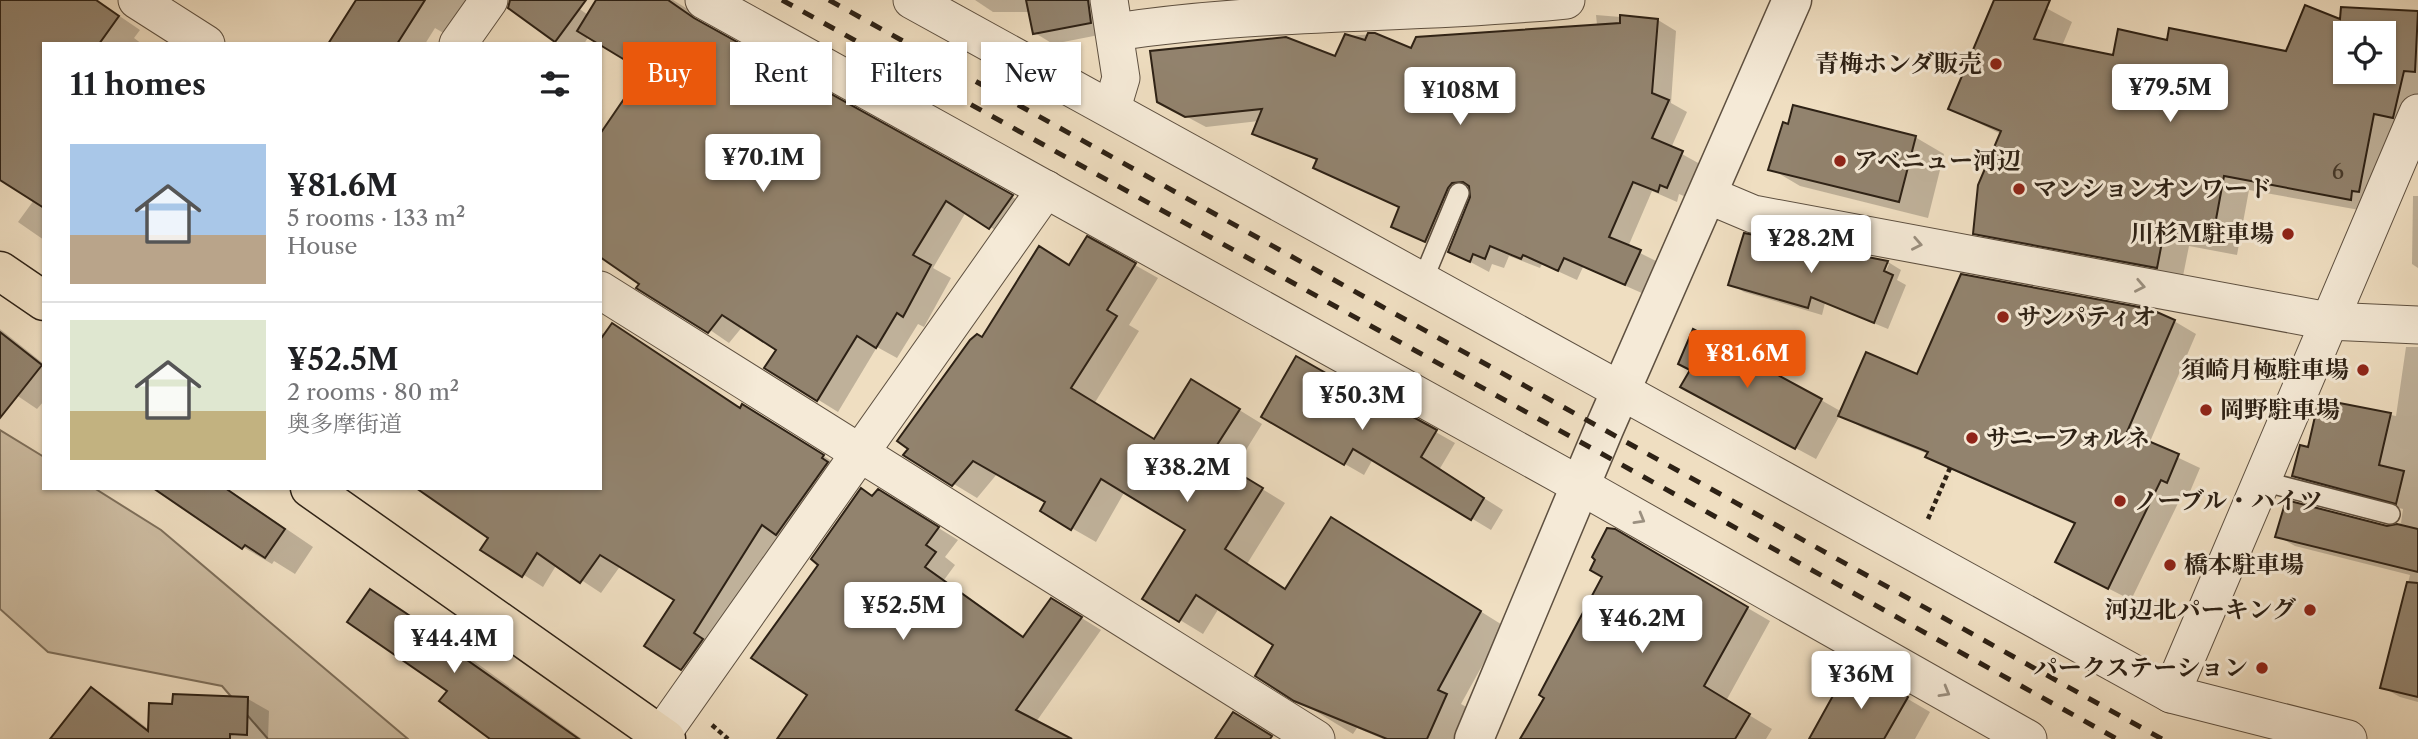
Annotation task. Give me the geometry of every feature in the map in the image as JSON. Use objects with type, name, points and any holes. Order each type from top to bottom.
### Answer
[{"type":"main road","points":[[0,271],[42,300]]},
{"type":"main road","points":[[313,490],[664,737]]},
{"type":"street","points":[[137,0],[203,42]]},
{"type":"street","points":[[459,42],[489,0]]},
{"type":"street","points":[[704,0],[1581,486],[2028,739]]},
{"type":"street","points":[[912,0],[2171,694],[2348,739]]},
{"type":"street","points":[[1112,108],[1121,78],[1113,16],[1242,17],[1470,9],[1566,0]]},
{"type":"street","points":[[1474,739],[1621,392],[1792,0]]},
{"type":"street","points":[[2171,694],[2418,113]]},
{"type":"street","points":[[664,737],[1046,189]]},
{"type":"street","points":[[1708,195],[1753,214],[2328,321],[2418,325]]},
{"type":"street","points":[[602,291],[1317,739]]},
{"type":"lane","points":[[1422,282],[1460,193]]},
{"type":"lane","points":[[2262,481],[2390,514]]},
{"type":"path","points":[[1914,552],[1950,468]]},
{"type":"shaded area","points":[[0,430],[42,456],[42,490],[97,490],[161,530],[408,739],[268,739],[222,686],[48,652],[0,609]]},
{"type":"building","points":[[0,0],[96,0],[119,16],[100,42],[42,42],[42,207],[0,180]]},
{"type":"building","points":[[356,0],[425,0],[398,42],[329,42]]},
{"type":"building","points":[[510,0],[586,0],[555,42],[508,8]]},
{"type":"building","points":[[596,0],[668,0],[737,42],[730,42],[730,105],[832,105],[832,95],[846,102],[846,105],[851,105],[1013,195],[989,229],[946,201],[913,255],[931,265],[903,317],[897,313],[876,348],[857,336],[817,401],[764,368],[776,350],[722,315],[708,333],[636,288],[639,284],[602,258],[602,131],[623,100],[623,105],[716,105],[716,42],[623,42],[623,59],[602,46],[602,42],[595,42],[577,31]]},
{"type":"building","points":[[1026,0],[1088,0],[1091,23],[1033,34]]},
{"type":"building","points":[[1994,0],[2050,0],[2034,39],[2113,55],[2118,29],[2167,40],[2169,28],[2286,51],[2305,5],[2340,19],[2341,7],[2418,11],[2415,72],[2404,71],[2393,118],[2374,114],[2359,192],[2352,191],[2351,200],[2224,176],[2212,241],[2164,232],[2157,268],[1973,234],[1978,185],[2001,131],[1948,109]]},
{"type":"building","points":[[1620,15],[1658,19],[1652,93],[1669,100],[1652,138],[1683,151],[1667,188],[1660,185],[1658,192],[1633,182],[1609,237],[1641,250],[1625,285],[1564,258],[1558,271],[1523,255],[1521,259],[1490,246],[1485,259],[1473,254],[1470,262],[1448,252],[1470,197],[1469,186],[1463,182],[1452,183],[1448,188],[1425,242],[1391,227],[1399,207],[1313,168],[1317,159],[1252,134],[1262,109],[1185,117],[1157,102],[1150,51],[1286,37],[1335,56],[1345,34],[1365,40],[1368,33],[1375,33],[1411,48],[1416,37],[1620,23]]},
{"type":"building","name":"アベニュー河辺","points":[[1793,105],[1916,136],[1899,202],[1768,170],[1783,122],[1788,124]]},
{"type":"building","points":[[1744,233],[1888,261],[1884,271],[1893,275],[1874,323],[1811,297],[1808,308],[1728,285]]},
{"type":"building","points":[[1087,236],[1136,263],[1107,310],[1117,316],[1071,388],[1154,439],[1191,379],[1240,409],[1210,456],[1263,488],[1225,549],[1285,589],[1331,517],[1481,611],[1438,690],[1447,694],[1427,739],[1387,739],[1294,701],[1255,676],[1273,645],[1196,595],[1179,622],[1142,599],[1185,530],[1101,479],[1071,530],[1040,511],[1045,502],[973,461],[952,486],[903,455],[908,449],[897,441],[970,340],[977,334],[982,337],[1039,246],[1069,265]]},
{"type":"building","points":[[1961,274],[2150,309],[2175,320],[2127,432],[2179,454],[2167,483],[2161,480],[2108,589],[2055,562],[2075,523],[1925,457],[1928,452],[1838,416],[1866,352],[1917,374]]},
{"type":"building","points":[[612,323],[740,408],[742,404],[824,455],[822,458],[828,462],[776,535],[762,525],[694,633],[703,639],[681,670],[644,646],[674,600],[600,555],[580,583],[537,553],[522,577],[480,550],[488,538],[419,490],[602,490],[602,337]]},
{"type":"building","points":[[1693,329],[1822,399],[1795,449],[1680,387],[1690,370],[1678,364]]},
{"type":"building","points":[[0,332],[42,365],[0,418]]},
{"type":"building","points":[[1296,356],[1391,410],[1392,408],[1404,412],[1437,430],[1421,457],[1484,498],[1471,520],[1353,449],[1344,465],[1261,417]]},
{"type":"building","points":[[2319,399],[2391,413],[2379,465],[2404,471],[2396,504],[2292,476],[2300,445],[2308,447]]},
{"type":"building","points":[[861,488],[872,496],[878,489],[939,527],[926,545],[936,552],[925,567],[1023,637],[1051,598],[1082,617],[1016,710],[1072,739],[777,739],[807,695],[751,658],[818,565],[811,559]]},
{"type":"building","points":[[156,490],[228,490],[285,529],[265,558],[245,545],[242,549]]},
{"type":"building","points":[[2286,500],[2387,526],[2397,524],[2418,529],[2418,572],[2275,537]]},
{"type":"building","points":[[1607,528],[1615,529],[1748,607],[1704,686],[1750,714],[1735,739],[1520,739],[1544,698],[1539,695],[1602,577],[1590,570],[1595,560],[1592,557]]},
{"type":"building","points":[[2407,582],[2418,583],[2418,697],[2380,688]]},
{"type":"building","points":[[370,589],[579,739],[490,739],[439,701],[447,691],[347,622]]},
{"type":"building","points":[[1861,670],[1908,697],[1884,739],[1809,739],[1835,692],[1839,694],[1843,686],[1850,690]]},
{"type":"building","points":[[91,687],[148,731],[149,703],[172,704],[173,694],[248,697],[247,735],[230,734],[230,739],[50,739]]},
{"type":"building","points":[[1233,712],[1272,736],[1270,739],[1215,739]]},
{"type":"railway","points":[[782,0],[2117,739]]},
{"type":"railway","points":[[829,0],[2162,739]]},
{"type":"place","name":"青梅ホンダ販売","points":[[1996,64]]},
{"type":"place","name":"アベニュー河辺","points":[[1840,161]]},
{"type":"place","name":"マンションオンワード","points":[[2019,189]]},
{"type":"place","name":"川杉Ｍ駐車場","points":[[2288,234]]},
{"type":"place","name":"サンパティオ","points":[[2003,317]]},
{"type":"place","name":"須崎月極駐車場","points":[[2363,370]]},
{"type":"place","name":"岡野駐車場","points":[[2206,410]]},
{"type":"place","name":"サニーフォルネ","points":[[1972,438]]},
{"type":"place","name":"ノーブル・ハイツ","points":[[2120,501]]},
{"type":"place","name":"橋本駐車場","points":[[2170,565]]},
{"type":"place","name":"河辺北パーキング","points":[[2310,610]]},
{"type":"place","name":"パークステーション","points":[[2262,668]]}]
